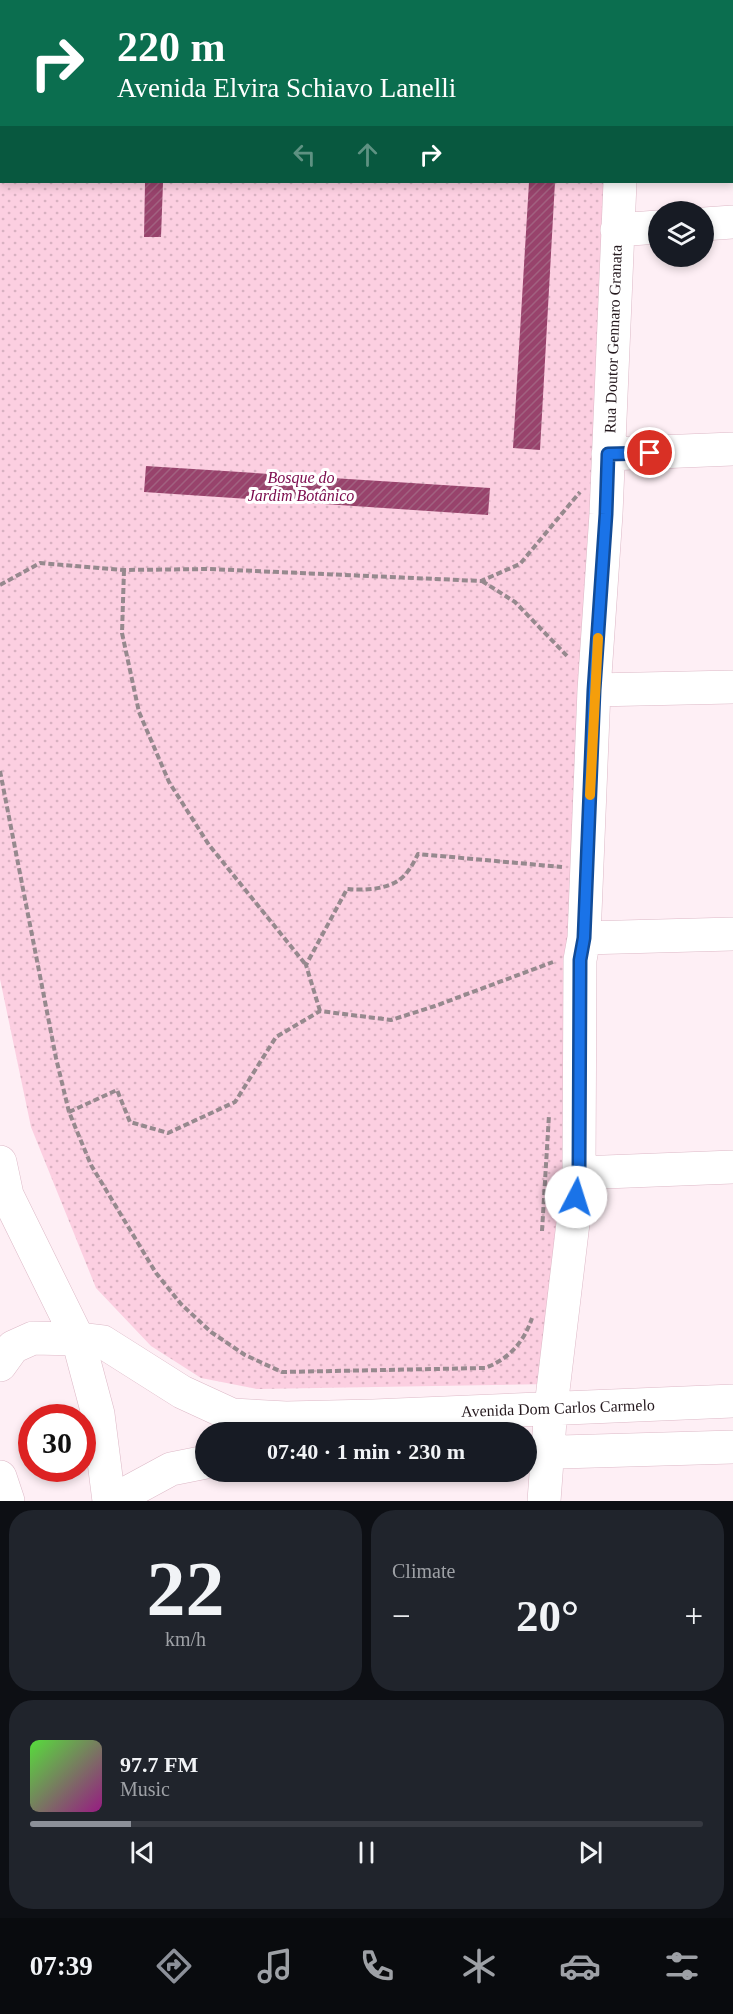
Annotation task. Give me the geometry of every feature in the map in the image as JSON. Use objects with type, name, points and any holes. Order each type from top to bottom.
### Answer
[{"type":"street","name":"Rua Doutor Gennaro Granata","points":[[537,1450],[551,1407],[579,1173],[580,960],[584,938],[594,690],[606,514],[620,183]]},
{"type":"street","points":[[714,223],[733,222]]},
{"type":"street","points":[[617,230],[648,228]]},
{"type":"street","points":[[608,454],[733,449]]},
{"type":"street","points":[[594,690],[733,687]]},
{"type":"street","points":[[584,938],[733,934]]},
{"type":"street","points":[[0,1162],[7,1195],[78,1339],[98,1414],[110,1501],[171,1468],[195,1464]]},
{"type":"street","points":[[579,1173],[733,1167]]},
{"type":"street","name":"Avenida Dom Carlos Carmelo","points":[[0,1365],[13,1347],[33,1338],[102,1342],[182,1392],[232,1415],[308,1418],[733,1401]]},
{"type":"street","points":[[537,1453],[733,1447]]},
{"type":"street","name":"Rua Doutor Gennaro Granata","points":[[537,1459],[544,1501]]},
{"type":"street","points":[[0,1477],[8,1501]]},
{"type":"path","points":[[0,585],[40,563],[124,570],[210,569],[481,581],[520,564],[584,487]]},
{"type":"path","points":[[124,570],[123,633],[136,701],[168,782],[209,845],[306,965],[320,1011]]},
{"type":"path","points":[[481,581],[515,602],[572,660]]},
{"type":"path","points":[[0,771],[56,1058],[69,1112],[91,1165],[156,1273],[181,1305],[211,1332],[245,1355],[282,1372],[485,1368],[513,1352],[527,1334],[534,1313]]},
{"type":"path","points":[[306,965],[347,889],[387,887],[407,873],[418,854],[566,867]]},
{"type":"path","points":[[69,1112],[117,1090],[130,1122],[168,1134],[235,1102],[276,1037],[320,1011],[391,1020],[435,1006],[559,959]]},
{"type":"path","points":[[541,1238],[542,1227]]},
{"type":"green space","name":"Bosque do Jardim Botânico","points":[[0,183],[618,183],[552,1384],[257,1389],[201,1378],[151,1346],[96,1288],[31,1127],[0,979]]},
{"type":"building","points":[[145,183],[163,183],[161,237],[144,237]]},
{"type":"building","points":[[529,183],[555,183],[540,450],[513,448]]},
{"type":"building","points":[[146,466],[490,488],[488,515],[144,492]]},
{"type":"slow traffic","points":[[590,795],[598,638]]},
{"type":"route","points":[[576,1197],[579,1173],[580,960],[584,938],[594,690],[608,454],[650,453]]}]
